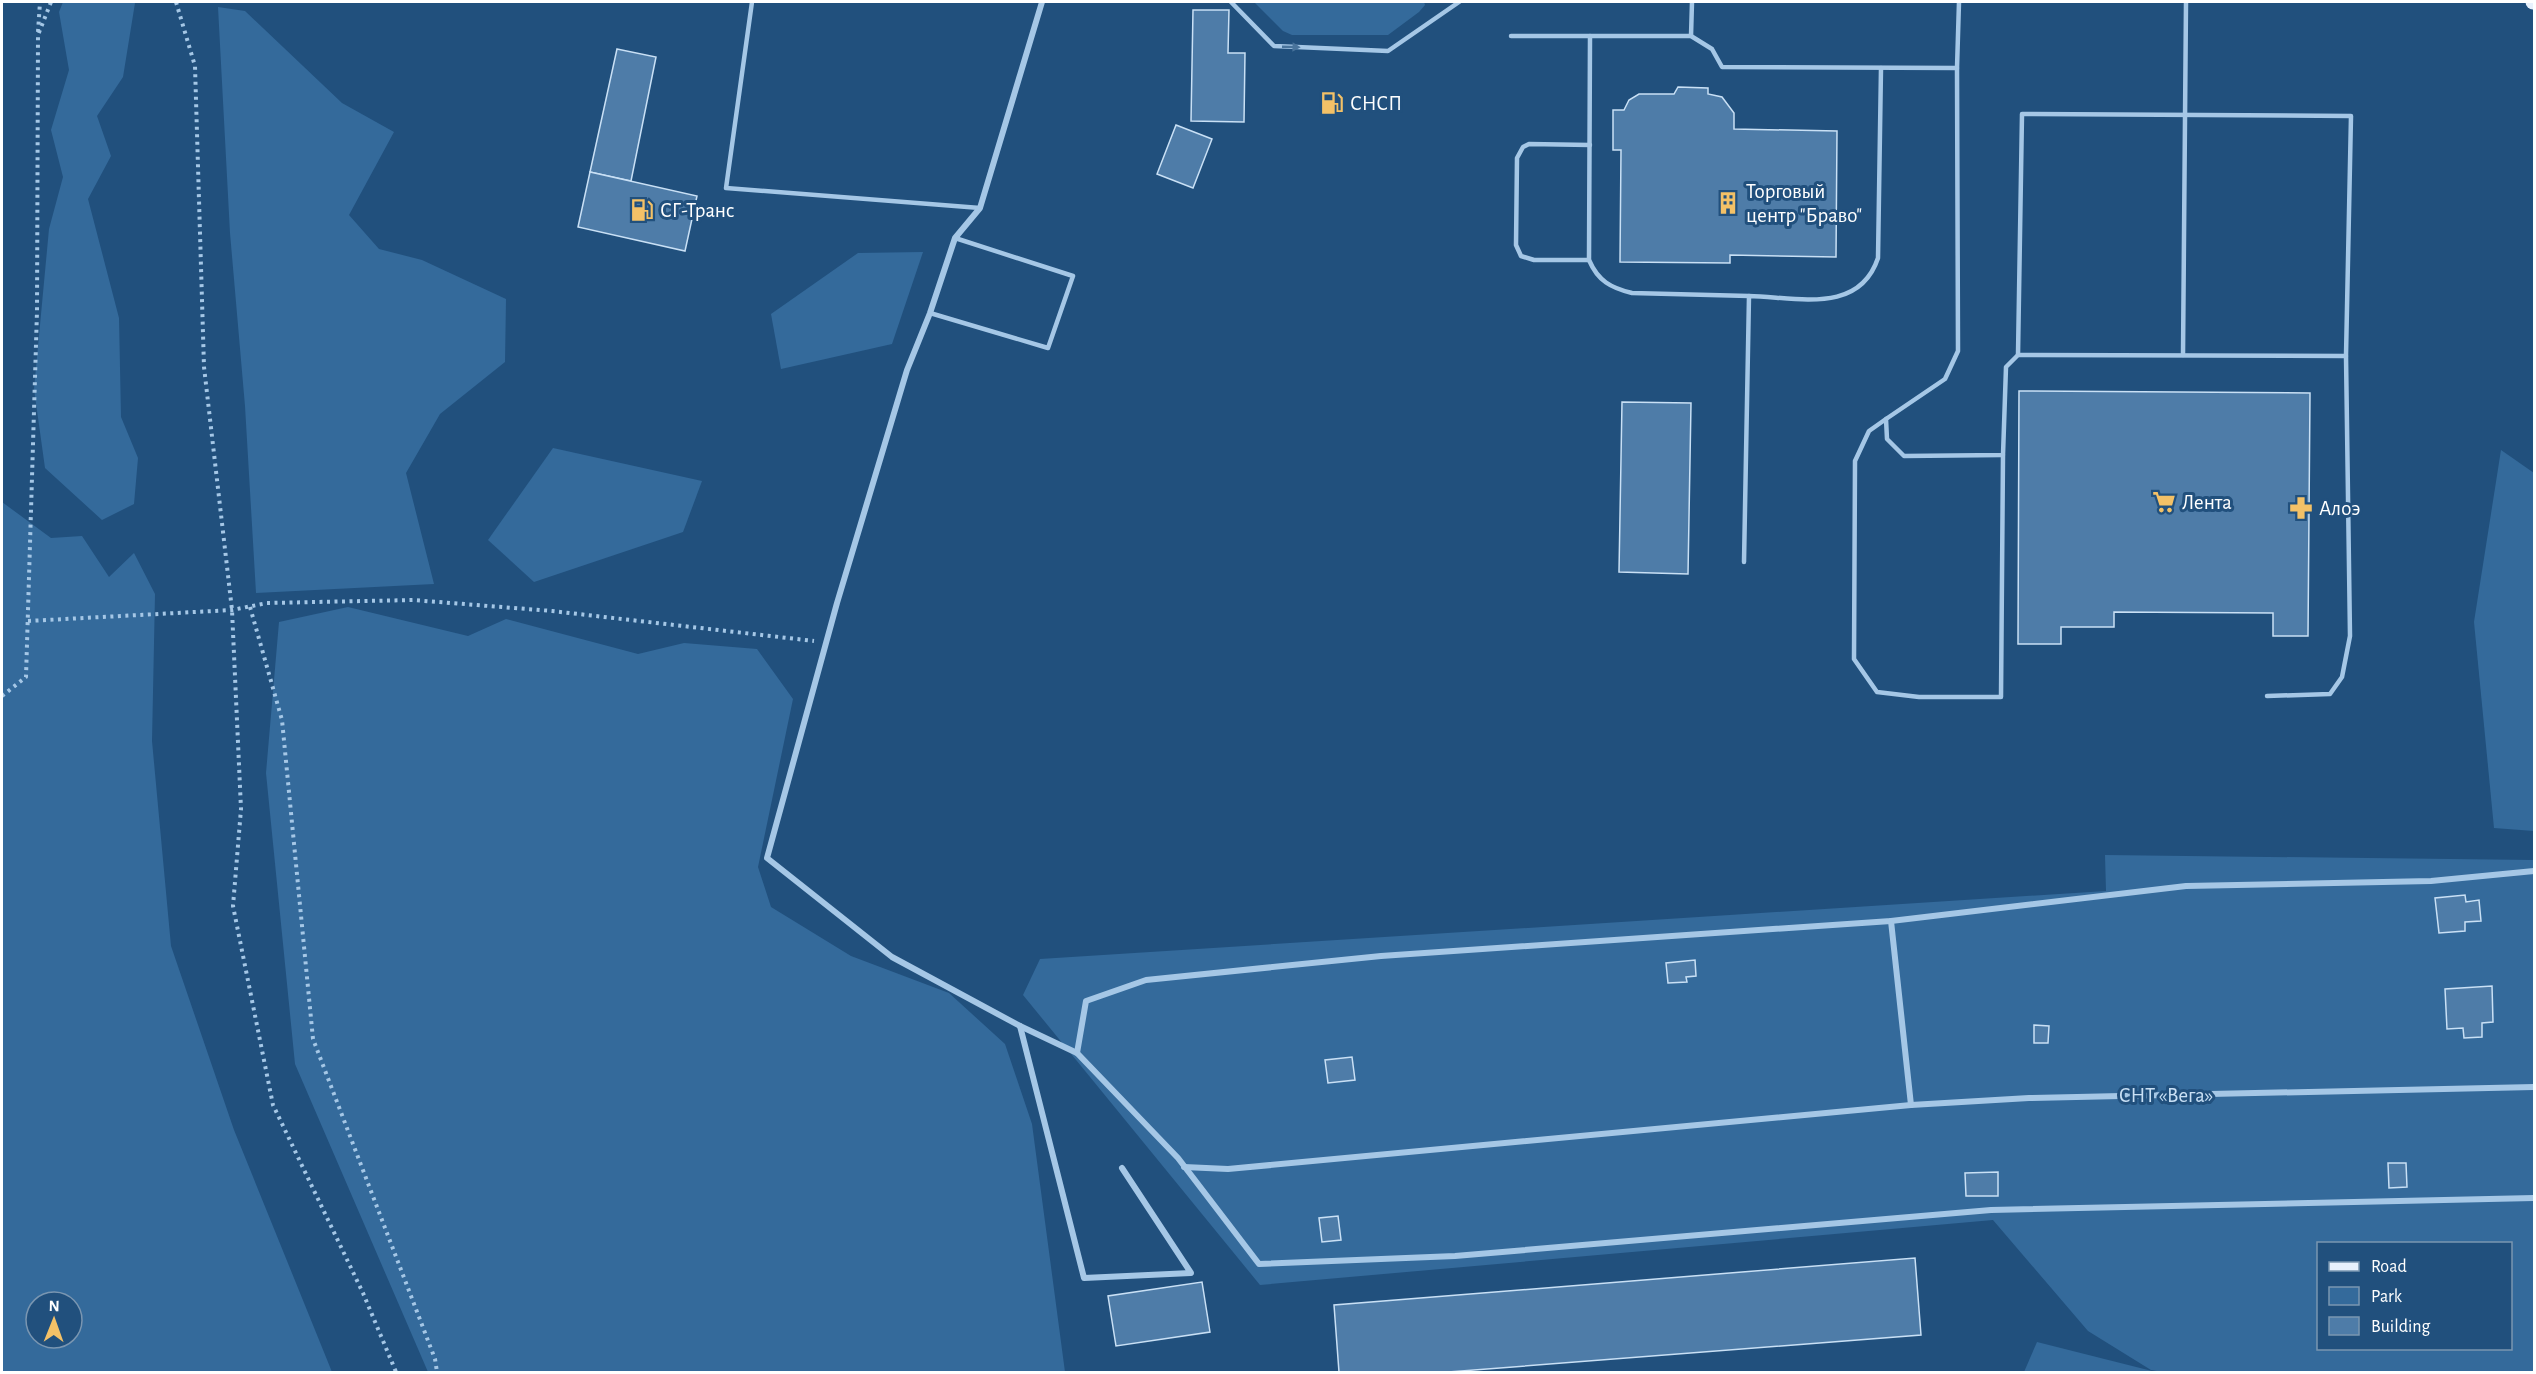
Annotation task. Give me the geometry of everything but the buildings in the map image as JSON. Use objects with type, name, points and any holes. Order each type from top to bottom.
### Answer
[{"type":"street","points":[[1042,2],[980,208],[955,238],[930,313],[907,370],[826,642],[767,858],[891,957],[1020,1026],[1077,1053],[1184,1167],[1259,1264],[1455,1256],[1991,1210],[2535,1198]]},
{"type":"street","points":[[1077,1053],[1086,1001],[1146,980],[1381,956],[1891,921],[2186,886],[2431,881],[2535,871]]},
{"type":"street","points":[[1891,921],[1911,1105]]},
{"type":"street","points":[[1020,1026],[1084,1278],[1191,1273],[1122,1168]]},
{"type":"street","points":[[1184,1167],[1228,1169],[1911,1105],[2029,1098],[2535,1086]]},
{"type":"lane","points":[[752,2],[726,188],[980,208]]},
{"type":"lane","points":[[1231,2],[1274,46],[1388,51],[1459,2]]},
{"type":"lane","points":[[1691,36],[1692,2]]},
{"type":"lane","points":[[1959,2],[1957,68],[1958,351],[1946,379],[1869,431],[1855,460],[1854,659],[1877,692],[1919,697],[2001,697],[2006,368],[2018,355],[2022,114],[2351,116],[2346,356],[2350,636],[2342,677],[2330,694],[2267,696]]},
{"type":"lane","points":[[2183,355],[2186,2]]},
{"type":"lane","points":[[1511,36],[1691,36],[1712,49],[1722,67],[1957,68]]},
{"type":"lane","points":[[1590,36],[1589,260],[1602,281],[1614,289],[1632,293],[1839,298],[1854,292],[1866,282],[1878,258],[1881,68]]},
{"type":"lane","points":[[1589,260],[1534,260],[1521,256],[1516,244],[1517,158],[1523,147],[1528,144],[1590,145]]},
{"type":"lane","points":[[930,313],[1047,348],[1073,276],[955,238]]},
{"type":"lane","points":[[1744,562],[1749,296]]},
{"type":"lane","points":[[2018,355],[2346,356]]},
{"type":"lane","points":[[1886,419],[1887,440],[1904,456],[2003,455]]},
{"type":"path","points":[[2,696],[26,677],[37,311],[40,2]]},
{"type":"path","points":[[38,35],[51,2]]},
{"type":"path","points":[[176,2],[195,66],[204,367],[232,610],[241,808],[233,906],[273,1105],[363,1293],[396,1372]]},
{"type":"path","points":[[28,621],[232,610],[267,603],[413,600],[552,611],[826,642]]},
{"type":"path","points":[[250,606],[282,720],[313,1040],[435,1359],[437,1372]]},
{"type":"green space","points":[[63,2],[135,3],[123,77],[97,116],[111,156],[88,199],[119,318],[121,417],[138,458],[134,504],[102,520],[45,468],[34,389],[49,229],[63,177],[51,130],[69,70],[59,12]]},
{"type":"green space","points":[[1254,2],[1424,2],[1425,5],[1388,35],[1292,35],[1283,31]]},
{"type":"green space","points":[[218,7],[245,11],[342,103],[394,132],[349,215],[379,249],[422,260],[506,299],[505,362],[440,414],[406,473],[434,584],[256,593],[245,406],[230,233]]},
{"type":"green space","points":[[923,252],[892,344],[781,369],[771,314],[858,253]]},
{"type":"green space","points":[[553,448],[702,481],[683,532],[534,582],[488,540]]},
{"type":"green space","points":[[2501,450],[2534,473],[2534,831],[2494,828],[2474,622]]},
{"type":"green space","points":[[2,502],[51,538],[82,536],[109,577],[134,553],[155,594],[152,741],[171,946],[234,1130],[332,1372],[2,1372]]},
{"type":"green space","points":[[348,607],[468,636],[506,619],[638,654],[684,643],[757,649],[793,699],[758,867],[771,907],[851,956],[949,993],[1005,1044],[1032,1124],[1065,1372],[428,1372],[295,1064],[266,773],[279,622]]},
{"type":"green space","name":"СНТ «Вега»","points":[[2105,855],[2534,860],[2534,1372],[2162,1372],[2151,1370],[2088,1331],[1993,1220],[1260,1285],[1023,995],[1040,959],[2106,891]]},
{"type":"green space","points":[[2037,1342],[2156,1372],[2024,1372]]},
{"type":"place","name":"СНСП","points":[[1332,103]]},
{"type":"place","name":"Торговый центр \"Браво\"","points":[[1728,203]]},
{"type":"place","name":"СГ-Транс","points":[[642,210]]},
{"type":"place","name":"Лента","points":[[2164,502]]},
{"type":"place","name":"Алоэ","points":[[2301,508]]}]
